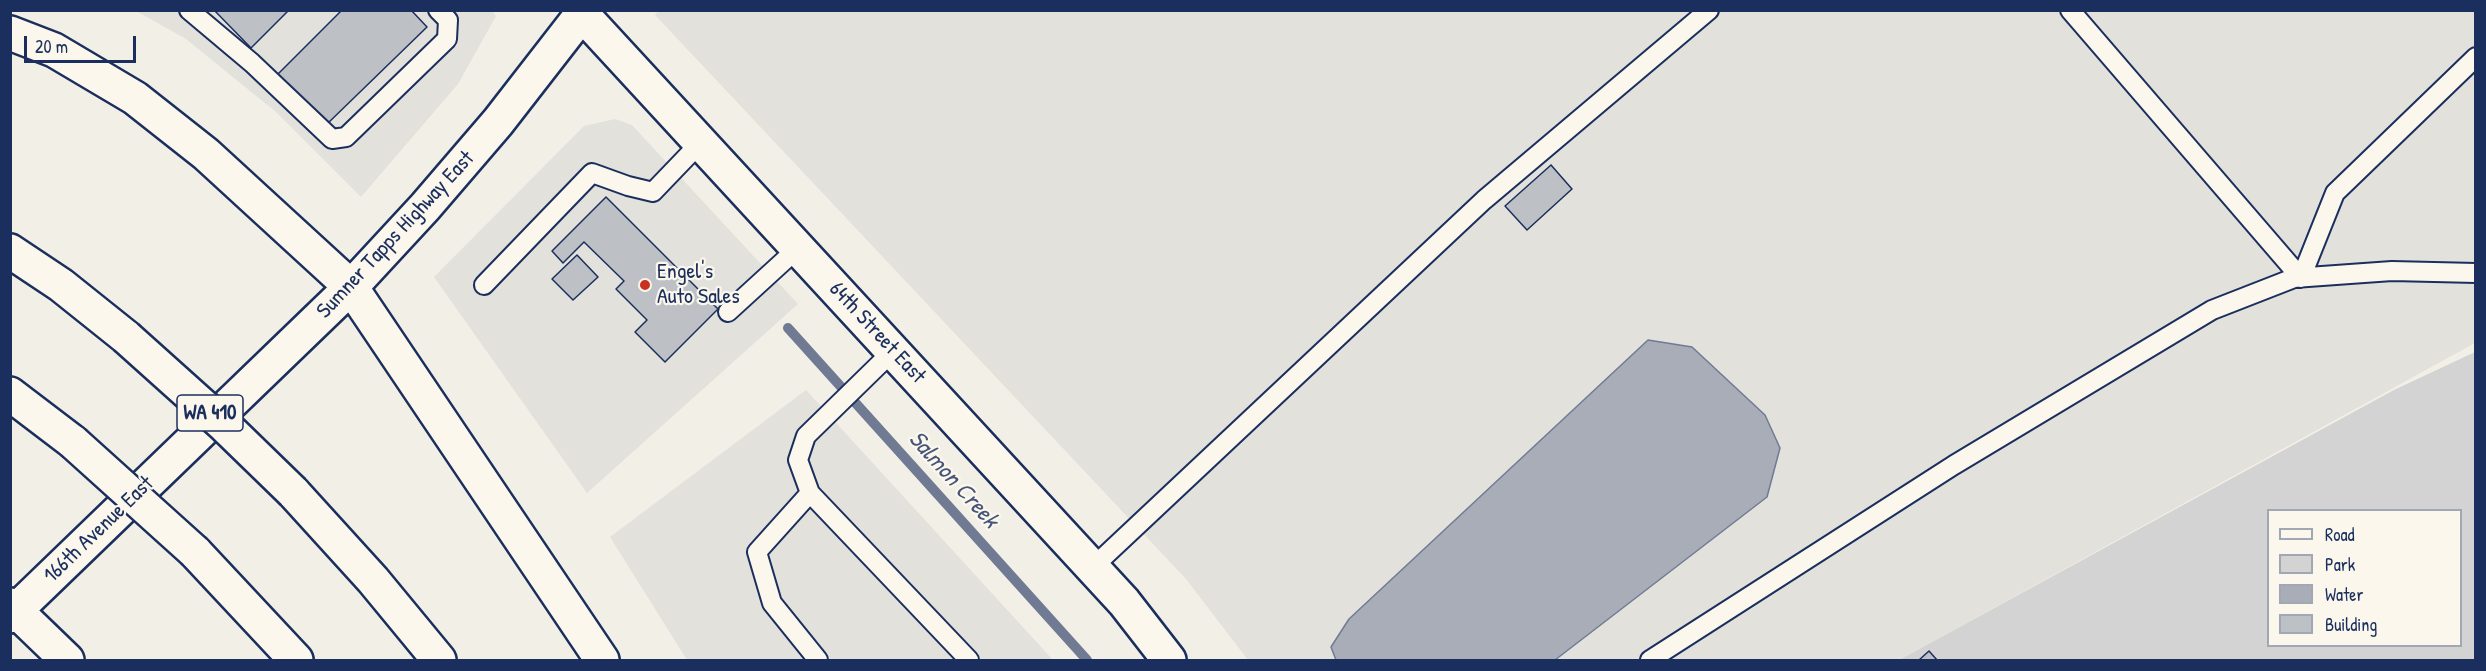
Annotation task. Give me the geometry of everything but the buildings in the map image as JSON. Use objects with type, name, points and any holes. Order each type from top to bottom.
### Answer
[{"type":"main road","name":"64th Street East","points":[[582,12],[1093,567],[1124,602],[1169,660]]},
{"type":"main road","name":"Sumner Tapps Highway East","points":[[189,443],[351,287],[425,207],[498,122],[582,12]]},
{"type":"main road","points":[[10,33],[54,50],[135,98],[206,154],[351,287],[602,660]]},
{"type":"main road","name":"WA 410","points":[[10,251],[62,285],[126,337],[223,424],[293,492],[373,580],[439,660]]},
{"type":"main road","points":[[10,394],[73,442],[195,552],[296,660]]},
{"type":"main road","name":"166th Avenue East","points":[[12,611],[189,443]]},
{"type":"main road","points":[[12,611],[67,660]]},
{"type":"lane","points":[[189,10],[252,63],[332,139],[346,137],[447,39],[448,20],[438,10]]},
{"type":"lane","points":[[1093,567],[1484,200],[1709,10]]},
{"type":"lane","points":[[2070,10],[2301,278]]},
{"type":"lane","points":[[2301,278],[2335,193],[2475,57]]},
{"type":"lane","points":[[484,285],[592,173],[653,192],[701,142]]},
{"type":"lane","points":[[728,312],[798,248]]},
{"type":"lane","points":[[1650,660],[1954,465],[2212,310],[2294,278],[2392,271],[2475,273]]},
{"type":"lane","points":[[893,351],[806,436],[798,460],[810,493],[969,660]]},
{"type":"lane","points":[[810,493],[758,552],[772,603],[818,660]]},
{"type":"shaded area","points":[[491,10],[496,16],[458,84],[361,197],[276,112],[186,39],[136,11]]},
{"type":"shaded area","points":[[659,10],[2475,11],[2475,343],[1899,660],[1248,660],[1186,579],[655,15]]},
{"type":"shaded area","points":[[615,119],[632,125],[798,304],[587,493],[434,277],[584,126]]},
{"type":"shaded area","points":[[806,390],[1053,660],[687,660],[610,537]]},
{"type":"green space","points":[[2475,352],[2475,660],[1899,660],[2394,390]]},
{"type":"water","points":[[1648,340],[1692,347],[1765,415],[1780,448],[1767,497],[1555,660],[1336,660],[1331,647],[1349,619]]},
{"type":"waterway","name":"Salmon Creek","points":[[788,328],[1087,660]]},
{"type":"place","name":"Engel's Auto Sales","points":[[645,285]]}]
